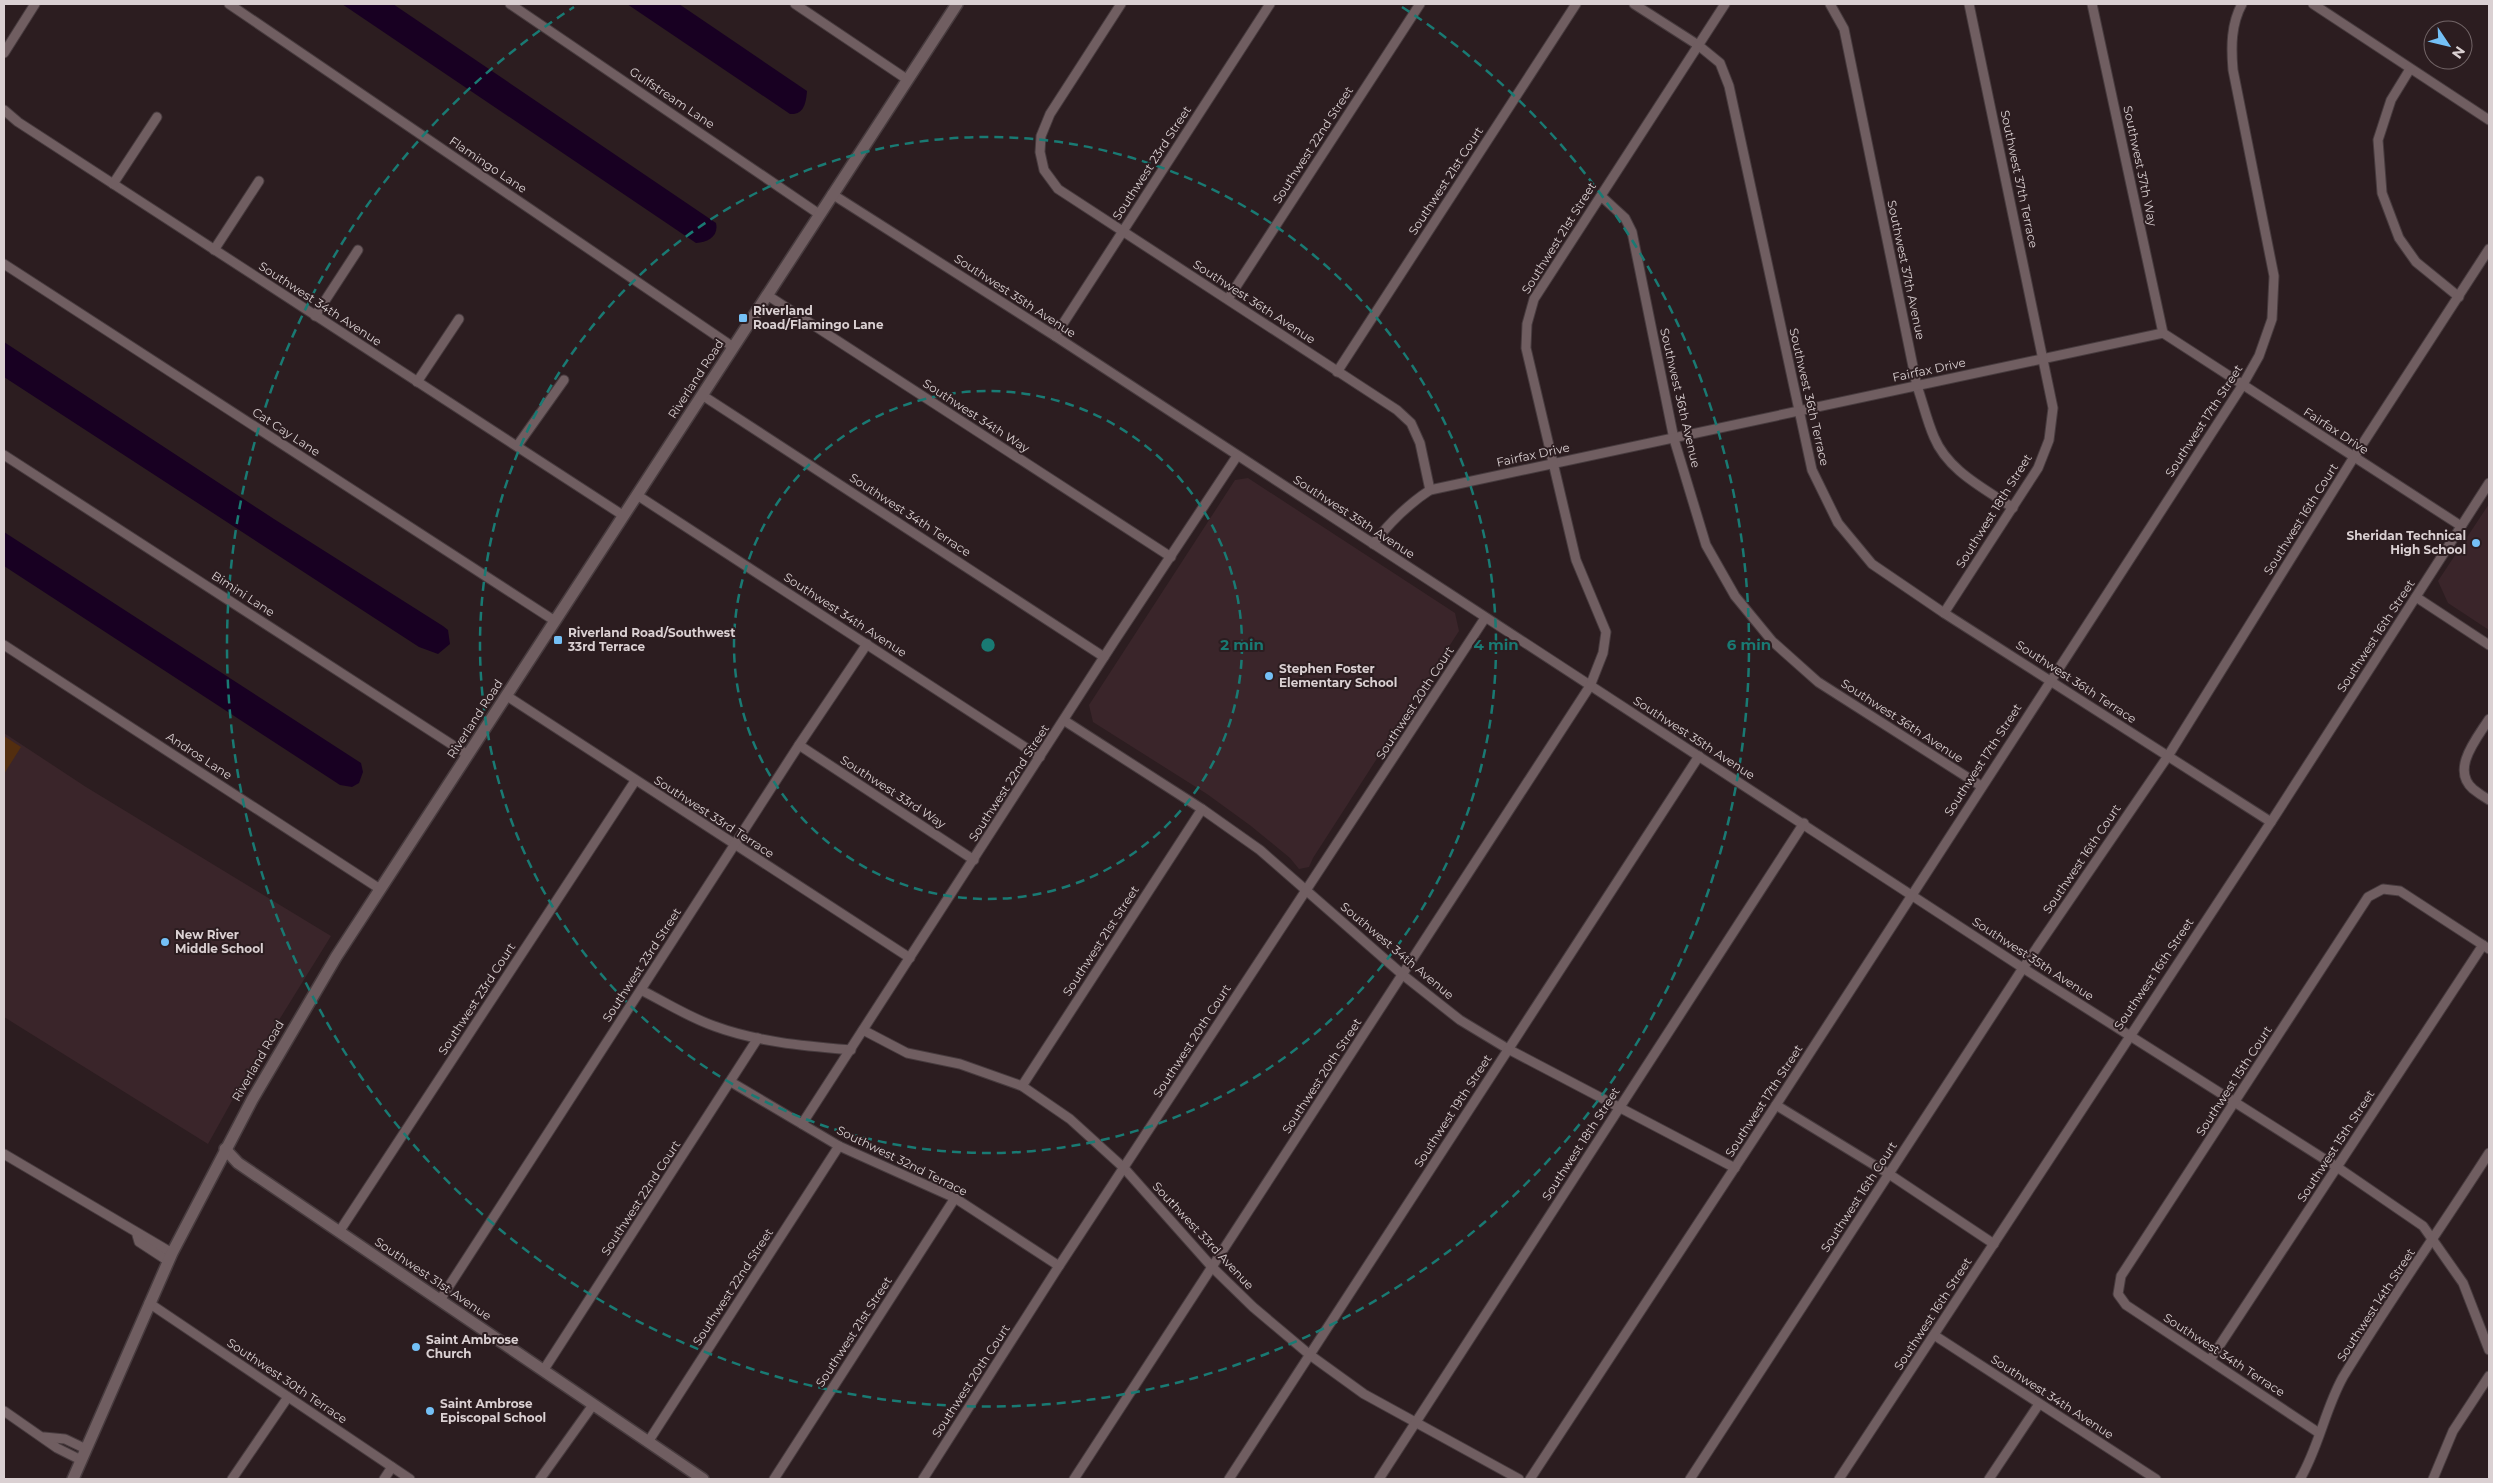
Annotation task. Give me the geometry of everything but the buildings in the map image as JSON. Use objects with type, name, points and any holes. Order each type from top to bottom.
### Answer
[{"type":"street","points":[[4,53],[35,4]]},
{"type":"street","name":"Flamingo Lane","points":[[229,4],[733,347]]},
{"type":"street","name":"Gulfstream Lane","points":[[510,4],[819,214]]},
{"type":"street","points":[[795,4],[908,80]]},
{"type":"street","name":"Riverland Road","points":[[73,1479],[170,1257],[225,1149],[293,1028],[380,889],[956,4]]},
{"type":"street","name":"Southwest 36th Avenue","points":[[1121,4],[1050,114],[1041,136],[1040,152],[1044,170],[1058,190],[1397,410],[1412,423],[1420,443],[1430,490]]},
{"type":"street","name":"Southwest 23rd Street","points":[[1055,336],[1270,4]]},
{"type":"street","name":"Southwest 22nd Street","points":[[1228,299],[1420,4]]},
{"type":"street","name":"Southwest 21st Court","points":[[1337,372],[1576,4]]},
{"type":"street","name":"Southwest 36th Terrace","points":[[1634,4],[1698,45],[1720,63],[1729,86],[1812,470],[1838,523],[1872,564],[1944,614],[2271,822]]},
{"type":"street","name":"Southwest 21st Street","points":[[1590,686],[1603,653],[1606,632],[1576,560],[1526,348],[1528,324],[1534,299],[1725,4]]},
{"type":"street","name":"Southwest 37th Avenue","points":[[1830,4],[1844,28],[1918,386],[1934,438],[1946,457],[1964,475],[2013,508]]},
{"type":"street","name":"Southwest 37th Terrace","points":[[1969,4],[2044,358]]},
{"type":"street","name":"Southwest 37th Way","points":[[2092,4],[2163,333]]},
{"type":"street","name":"Southwest 17th Street","points":[[1530,1479],[1776,1105],[2242,386],[2259,356],[2272,319],[2274,276],[2233,70],[2231,44],[2236,13],[2242,4]]},
{"type":"street","points":[[2313,4],[2489,120]]},
{"type":"street","points":[[2410,69],[2391,100],[2378,140],[2382,193],[2399,238],[2416,262],[2459,296]]},
{"type":"street","name":"Southwest 34th Avenue","points":[[4,110],[18,122],[112,184],[624,516]]},
{"type":"street","points":[[112,184],[157,117]]},
{"type":"street","points":[[214,250],[259,181]]},
{"type":"street","name":"Southwest 35th Avenue","points":[[832,194],[1055,336],[1485,618],[1804,823],[2023,968],[2129,1036],[2236,1101],[2423,1226],[2463,1283],[2489,1350]]},
{"type":"street","name":"Southwest 36th Avenue","points":[[1601,196],[1625,218],[1632,232],[1674,438],[1706,545],[1734,596],[1772,641],[1818,682],[1981,786]]},
{"type":"street","name":"Southwest 16th Court","points":[[1690,1479],[2023,968],[2168,756],[2354,457],[2489,248]]},
{"type":"street","points":[[315,316],[358,250]]},
{"type":"street","name":"Cat Cay Lane","points":[[4,264],[555,621]]},
{"type":"street","name":"Southwest 34th Way","points":[[767,295],[1171,557]]},
{"type":"street","points":[[417,382],[459,319]]},
{"type":"street","name":"Fairfax Drive","points":[[1373,544],[1392,520],[1413,501],[1430,490],[2163,333],[2242,386],[2461,526]]},
{"type":"street","name":"Southwest 18th Street","points":[[1944,614],[2038,468],[2049,440],[2053,408],[2044,358]]},
{"type":"street","points":[[517,446],[564,380]]},
{"type":"street","name":"Southwest 34th Terrace","points":[[702,395],[1104,657]]},
{"type":"street","name":"Bimini Lane","points":[[4,455],[468,755]]},
{"type":"street","name":"Southwest 22nd Street","points":[[802,1124],[1065,721],[1104,657],[1237,456]]},
{"type":"street","name":"Southwest 16th Street","points":[[1840,1479],[2271,822],[2489,483]]},
{"type":"street","name":"Southwest 34th Avenue","points":[[637,495],[1040,757]]},
{"type":"street","points":[[2416,597],[2489,646]]},
{"type":"street","name":"Southwest 20th Court","points":[[923,1479],[1059,1266],[1485,618]]},
{"type":"street","name":"Southwest 23rd Street","points":[[440,1300],[736,846],[799,745],[867,644]]},
{"type":"street","name":"Andros Lane","points":[[4,645],[380,889]]},
{"type":"street","name":"Southwest 20th Street","points":[[1074,1479],[1590,686]]},
{"type":"street","name":"Southwest 33rd Terrace","points":[[507,696],[910,958]]},
{"type":"street","points":[[2489,719],[2466,757],[2466,777],[2471,788],[2489,800]]},
{"type":"street","name":"Southwest 34th Avenue","points":[[1065,721],[1202,809],[1260,850],[1403,975],[1460,1020],[1508,1049],[1735,1168]]},
{"type":"street","name":"Southwest 33rd Way","points":[[799,745],[974,860]]},
{"type":"street","name":"Southwest 19th Street","points":[[1229,1479],[1699,756]]},
{"type":"street","name":"Southwest 23rd Court","points":[[339,1232],[635,781]]},
{"type":"street","name":"Southwest 21st Street","points":[[1022,1086],[1202,809]]},
{"type":"street","name":"Southwest 18th Street","points":[[1378,1479],[1804,823]]},
{"type":"street","name":"Southwest 15th Court","points":[[2118,1294],[2121,1276],[2368,897],[2383,889],[2400,891],[2486,947]]},
{"type":"street","name":"Southwest 15th Street","points":[[2210,1360],[2337,1167],[2486,947]]},
{"type":"street","points":[[641,990],[690,1016],[715,1026],[758,1038],[804,1046],[851,1050]]},
{"type":"street","name":"Southwest 33rd Avenue","points":[[863,1030],[907,1053],[960,1064],[1022,1086],[1070,1119],[1124,1168],[1212,1267],[1253,1307],[1310,1355],[1364,1394],[1519,1479]]},
{"type":"street","name":"Southwest 22nd Court","points":[[543,1370],[758,1038]]},
{"type":"street","name":"Southwest 32nd Terrace","points":[[731,1082],[839,1146],[954,1198],[1059,1266]]},
{"type":"street","points":[[1776,1105],[1889,1174],[1994,1244]]},
{"type":"street","name":"Southwest 22nd Street","points":[[648,1442],[839,1146]]},
{"type":"street","name":"Southwest 31st Avenue","points":[[225,1149],[238,1163],[703,1479]]},
{"type":"street","name":"Southwest 14th Street","points":[[2300,1479],[2309,1465],[2319,1433],[2342,1379],[2489,1153]]},
{"type":"street","points":[[4,1154],[137,1234],[139,1242],[170,1257]]},
{"type":"street","name":"Southwest 21st Street","points":[[774,1479],[954,1198]]},
{"type":"street","name":"Southwest 34th Terrace","points":[[2118,1294],[2126,1305],[2319,1433]]},
{"type":"street","name":"Southwest 30th Terrace","points":[[149,1303],[410,1479]]},
{"type":"street","name":"Southwest 34th Avenue","points":[[1934,1335],[2150,1478]]},
{"type":"street","points":[[2433,1479],[2453,1431],[2489,1376]]},
{"type":"street","points":[[232,1479],[288,1397]]},
{"type":"street","points":[[1989,1479],[2039,1404]]},
{"type":"street","points":[[540,1479],[593,1405]]},
{"type":"street","points":[[4,1411],[81,1460]]},
{"type":"street","points":[[41,1436],[65,1439],[86,1449]]},
{"type":"street","points":[[384,1479],[392,1467]]},
{"type":"shaded area","points":[[342,4],[393,4],[716,223],[714,235],[708,240],[696,243]]},
{"type":"shaded area","points":[[627,4],[679,4],[807,91],[803,107],[798,113],[790,114]]},
{"type":"shaded area","points":[[4,342],[274,519],[443,626],[448,630],[450,644],[438,654],[419,647],[4,377]]},
{"type":"shaded area","name":"Stephen Foster Elementary School","points":[[1248,478],[1455,613],[1459,631],[1309,867],[1299,869],[1290,858],[1251,826],[1207,794],[1093,722],[1089,705],[1235,480]]},
{"type":"shaded area","name":"Sheridan Technical High School","points":[[2489,504],[2489,630],[2448,603],[2438,581]]},
{"type":"shaded area","points":[[4,532],[361,763],[363,772],[359,783],[352,787],[340,785],[4,566]]},
{"type":"shaded area","name":"New River Middle School","points":[[4,733],[86,787],[331,936],[258,1054],[208,1144],[4,1017]]},
{"type":"shaded area","points":[[4,736],[21,747],[4,774]]},
{"type":"place","name":"Riverland Road/Flamingo Lane","points":[[743,318]]},
{"type":"place","name":"Sheridan Technical High School","points":[[2476,543]]},
{"type":"place","name":"Riverland Road/Southwest 33rd Terrace","points":[[558,640]]},
{"type":"place","name":"Stephen Foster Elementary School","points":[[1269,676]]},
{"type":"place","name":"New River Middle School","points":[[165,942]]},
{"type":"place","name":"Saint Ambrose Church","points":[[416,1347]]},
{"type":"place","name":"Saint Ambrose Episcopal School","points":[[430,1411]]}]
